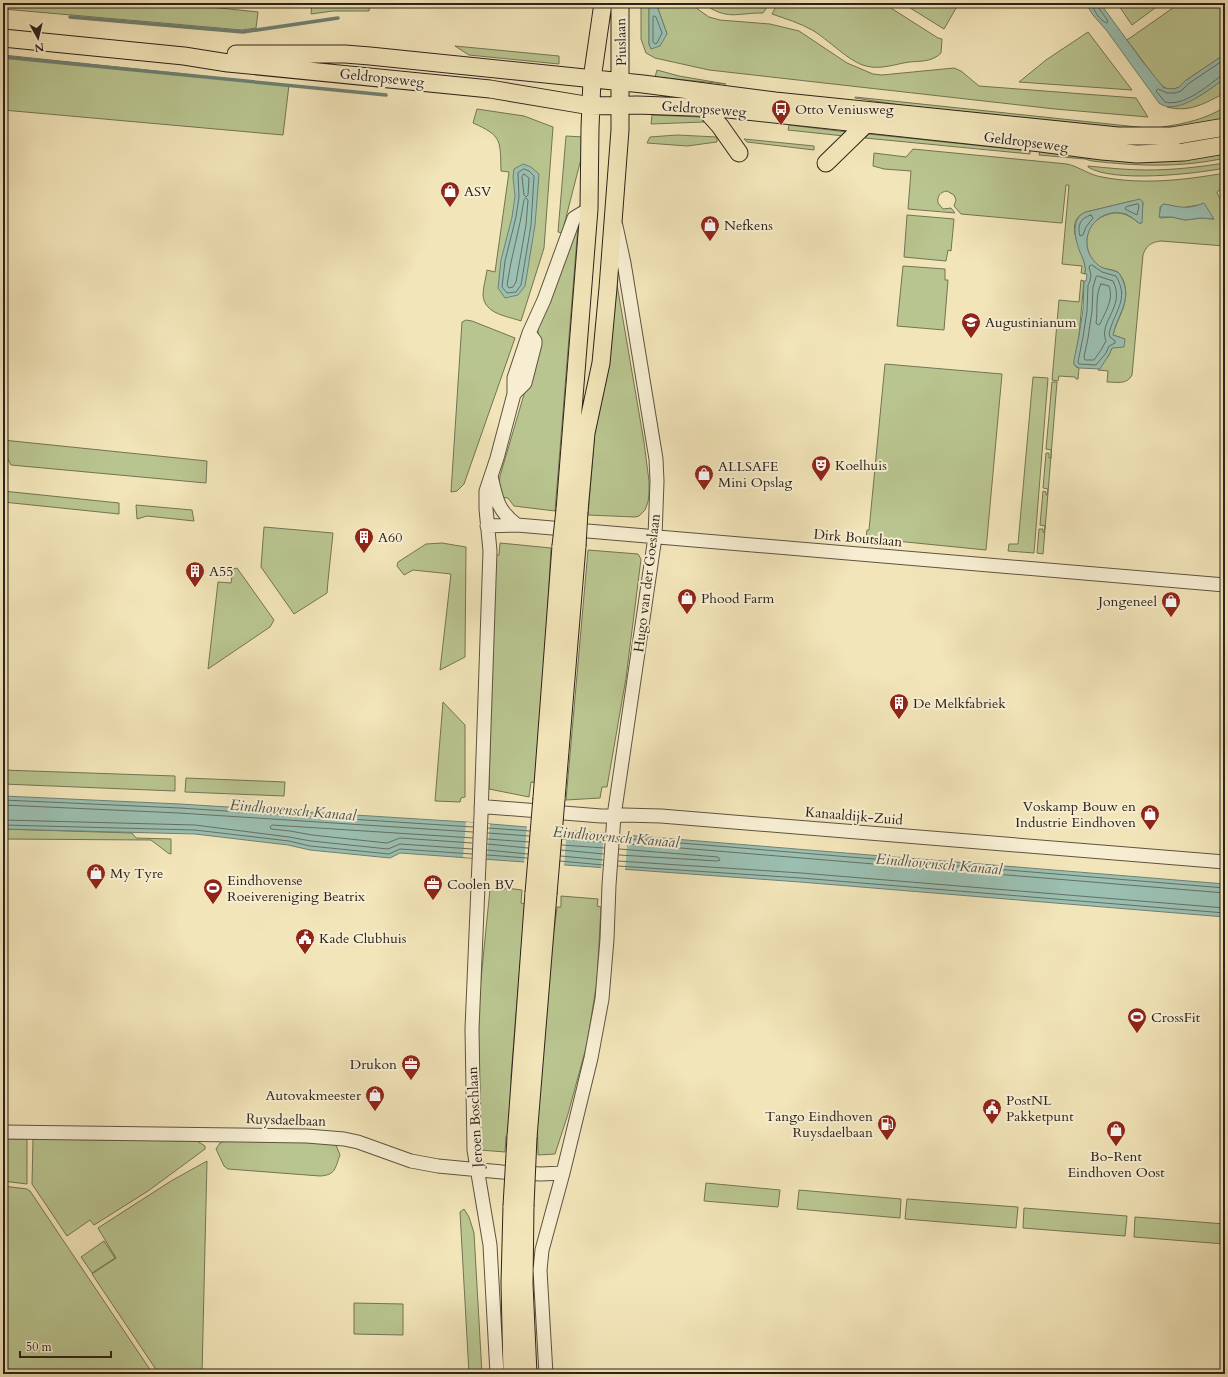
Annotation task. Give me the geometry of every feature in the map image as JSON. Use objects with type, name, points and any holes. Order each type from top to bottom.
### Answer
[{"type":"main road","name":"Piuslaan","points":[[590,106],[592,79],[603,3]]},
{"type":"main road","name":"Piuslaan","points":[[620,3],[621,105]]},
{"type":"main road","name":"Geldropseweg","points":[[3,38],[184,56],[228,63],[490,89],[590,106],[621,105],[703,107],[1041,142],[1102,151],[1137,154],[1184,152],[1225,145]]},
{"type":"main road","name":"Geldropseweg","points":[[184,56],[228,54],[345,54],[621,82],[873,112],[1118,136],[1172,136],[1225,127]]},
{"type":"main road","name":"Hugo van der Goeslaan","points":[[572,510],[601,363],[620,142],[621,105]]},
{"type":"main road","name":"Hugo van der Goeslaan","points":[[518,1206],[522,1137],[572,510],[589,209],[590,106]]},
{"type":"main road","points":[[703,107],[720,126],[739,153]]},
{"type":"main road","points":[[826,163],[866,124]]},
{"type":"main road","points":[[512,1374],[510,1283],[518,1206]]},
{"type":"main road","points":[[518,1206],[524,1284],[528,1374]]},
{"type":"street","points":[[481,808],[490,551],[487,526],[486,491],[514,394],[514,378],[529,333],[544,300],[574,218],[589,209]]},
{"type":"street","name":"Hugo van der Goeslaan","points":[[563,1173],[591,1058],[602,999],[608,939],[610,869],[614,816],[655,537],[657,481],[656,459],[624,263],[614,213]]},
{"type":"street","points":[[491,475],[494,490],[502,511],[517,525]]},
{"type":"street","name":"Dirk Boutslaan","points":[[487,526],[517,525],[1225,585]]},
{"type":"street","name":"Kanaaldijk-Zuid","points":[[481,808],[488,807],[614,816],[661,816],[1225,862]]},
{"type":"street","name":"Jeroen Boschlaan","points":[[481,808],[472,1029],[474,1150],[490,1245],[497,1374]]},
{"type":"street","name":"Ruysdaelbaan","points":[[3,1132],[269,1135],[329,1138],[358,1142],[411,1161],[438,1166],[541,1174],[563,1173]]},
{"type":"street","points":[[546,1374],[540,1270],[542,1250],[563,1173]]},
{"type":"green space","points":[[3,3],[182,3],[258,12],[256,28],[242,30],[3,9]]},
{"type":"green space","points":[[312,3],[370,3],[369,11],[333,11],[311,14]]},
{"type":"green space","points":[[641,3],[649,3],[649,44],[651,49],[667,34],[656,3],[691,3],[709,17],[720,20],[770,24],[799,31],[847,63],[873,74],[882,75],[954,68],[961,71],[979,86],[1136,98],[1148,117],[1055,109],[709,70],[655,58],[646,53],[641,39]]},
{"type":"green space","points":[[702,3],[770,3],[763,13],[732,15],[711,9]]},
{"type":"green space","points":[[778,3],[883,3],[938,38],[942,39],[941,53],[934,58],[926,60],[882,67],[871,67],[859,64],[812,30],[798,23],[772,14]]},
{"type":"green space","points":[[902,3],[959,3],[944,29]]},
{"type":"green space","points":[[1117,3],[1156,3],[1155,8],[1132,25]]},
{"type":"green space","points":[[1180,3],[1225,3],[1225,54],[1185,81],[1179,87],[1167,89],[1160,84],[1127,40]]},
{"type":"green space","points":[[1088,32],[1132,90],[1019,82],[1046,60]]},
{"type":"green space","points":[[455,46],[559,56],[559,64],[469,55]]},
{"type":"green space","points":[[3,55],[289,85],[283,135],[3,110]]},
{"type":"green space","points":[[657,70],[679,76],[726,84],[655,77]]},
{"type":"green space","points":[[1225,78],[1225,93],[1211,100],[1190,108],[1175,109],[1167,107],[1176,106],[1191,100]]},
{"type":"green space","points":[[855,97],[1147,128],[1133,130],[900,105]]},
{"type":"green space","points":[[1225,107],[1225,118],[1162,129],[1162,127],[1187,123],[1203,118]]},
{"type":"green space","points":[[477,109],[524,116],[553,127],[544,248],[521,321],[497,313],[487,306],[484,301],[483,289],[487,270],[495,272],[509,172],[501,171],[500,146],[495,136],[473,123]]},
{"type":"green space","points":[[652,115],[701,117],[704,122],[651,124]]},
{"type":"green space","points":[[789,125],[847,132],[844,136],[788,130]]},
{"type":"green space","points":[[869,134],[1030,151],[1030,154],[865,138]]},
{"type":"green space","points":[[677,135],[717,137],[717,142],[687,146],[647,143],[650,137]]},
{"type":"green space","points":[[566,136],[583,137],[582,155],[562,233],[558,232]]},
{"type":"green space","points":[[744,139],[814,146],[814,150],[747,142]]},
{"type":"green space","points":[[913,149],[1067,164],[1097,176],[1132,181],[1164,181],[1225,173],[1225,188],[1217,193],[1225,206],[1225,246],[1161,241],[1154,242],[1147,247],[1143,255],[1132,375],[1125,382],[1107,382],[1108,371],[1098,370],[1109,355],[1112,348],[1125,339],[1113,335],[1124,305],[1126,293],[1122,278],[1118,272],[1100,267],[1091,257],[1088,250],[1087,237],[1092,225],[1097,220],[1110,214],[1124,214],[1141,223],[1143,202],[1132,201],[1086,212],[1079,216],[1075,222],[1074,230],[1084,261],[1085,274],[1081,273],[1082,266],[1062,264],[1069,185],[1066,185],[1062,223],[961,214],[954,206],[956,200],[954,195],[947,191],[942,192],[938,198],[938,203],[943,209],[951,208],[955,213],[908,209],[911,171],[884,169],[873,166],[874,153],[906,157]],"holes":[[[1164,204],[1182,208],[1198,205],[1214,219],[1201,218],[1185,220],[1172,217],[1160,218],[1160,207]]]},
{"type":"green space","points":[[1040,151],[1184,160],[1225,154],[1225,158],[1175,165],[1142,165],[1039,155]]},
{"type":"green space","points":[[1225,163],[1225,168],[1194,173],[1155,176],[1116,175],[1100,172],[1088,167],[1157,170]]},
{"type":"green space","points":[[907,215],[954,219],[951,251],[948,250],[946,261],[904,257]]},
{"type":"green space","points":[[578,226],[555,511],[514,506],[508,498],[501,497],[499,485],[500,476],[540,340],[537,327]]},
{"type":"green space","points":[[903,266],[945,269],[945,280],[948,280],[944,330],[897,326]]},
{"type":"green space","points":[[615,273],[644,442],[649,481],[648,502],[645,510],[639,516],[635,517],[588,515],[604,321]]},
{"type":"green space","points":[[1081,280],[1084,281],[1079,336],[1074,363],[1076,367],[1079,368],[1078,379],[1075,377],[1059,376],[1058,381],[1052,380],[1059,300],[1079,302]]},
{"type":"green space","points":[[466,320],[515,338],[464,484],[457,491],[451,492],[462,322]]},
{"type":"green space","points":[[885,364],[1002,374],[986,550],[866,538],[867,530],[869,530]]},
{"type":"green space","points":[[1033,377],[1048,378],[1034,553],[1008,551],[1009,544],[1018,544]]},
{"type":"green space","points":[[1052,382],[1057,382],[1051,456],[1051,450],[1046,449]]},
{"type":"green space","points":[[3,440],[207,461],[206,483],[11,465],[3,449]]},
{"type":"green space","points":[[1046,453],[1049,453],[1049,458],[1051,458],[1043,554],[1037,553],[1039,529],[1043,529],[1044,533],[1045,526],[1040,525],[1043,491],[1046,492],[1047,495],[1048,489],[1043,488]]},
{"type":"green space","points":[[3,491],[119,503],[119,514],[3,502]]},
{"type":"green space","points":[[136,505],[192,510],[194,521],[147,516],[137,519]]},
{"type":"green space","points":[[264,527],[333,533],[327,593],[294,614],[261,567]]},
{"type":"green space","points":[[442,543],[466,547],[465,657],[440,670],[451,574],[413,570],[404,575],[397,566],[398,562],[426,544]]},
{"type":"green space","points":[[500,543],[551,548],[538,783],[531,782],[529,797],[489,789],[494,555],[499,555]]},
{"type":"green space","points":[[588,550],[638,554],[641,559],[626,678],[607,787],[602,787],[600,798],[566,800]]},
{"type":"green space","points":[[237,568],[274,620],[270,627],[208,669],[218,582],[231,583],[233,569]]},
{"type":"green space","points":[[443,702],[465,725],[465,797],[461,798],[460,802],[435,801]]},
{"type":"green space","points":[[3,770],[175,776],[175,791],[3,784]]},
{"type":"green space","points":[[186,778],[285,782],[284,796],[185,792]]},
{"type":"green space","points":[[3,829],[132,833],[136,838],[171,839],[171,854],[151,840],[3,839]]},
{"type":"green space","points":[[506,888],[522,890],[521,903],[525,904],[511,1076],[512,1133],[509,1133],[506,1136],[505,1152],[480,1150],[477,1019],[490,889],[502,890]]},
{"type":"green space","points":[[561,896],[598,899],[597,906],[601,907],[597,981],[587,1044],[568,1114],[555,1154],[538,1155],[537,1104],[543,1021],[557,907],[561,907]]},
{"type":"green space","points":[[3,1139],[27,1139],[27,1184],[3,1181]]},
{"type":"green space","points":[[33,1139],[197,1141],[205,1146],[205,1149],[148,1191],[94,1225],[90,1220],[67,1236],[32,1184]]},
{"type":"green space","points":[[227,1140],[304,1142],[336,1145],[340,1155],[334,1170],[329,1174],[320,1176],[228,1169],[224,1166],[216,1149],[220,1143]]},
{"type":"green space","points":[[207,1161],[202,1374],[159,1374],[92,1274],[116,1258],[98,1228],[171,1181]]},
{"type":"green space","points":[[706,1183],[780,1190],[778,1207],[704,1201]]},
{"type":"green space","points":[[3,1186],[27,1189],[30,1191],[153,1374],[3,1374]]},
{"type":"green space","points":[[799,1190],[901,1199],[900,1218],[797,1209]]},
{"type":"green space","points":[[907,1199],[1018,1207],[1016,1228],[905,1219]]},
{"type":"green space","points":[[1024,1208],[1127,1216],[1125,1236],[1023,1228]]},
{"type":"green space","points":[[464,1209],[469,1217],[474,1233],[482,1374],[469,1374],[460,1212]]},
{"type":"green space","points":[[1135,1217],[1225,1224],[1225,1244],[1134,1237]]},
{"type":"green space","points":[[104,1241],[115,1258],[92,1273],[81,1257]]},
{"type":"green space","points":[[354,1303],[403,1304],[403,1335],[354,1334]]},
{"type":"water","points":[[649,3],[656,3],[667,34],[660,46],[651,49],[649,44]]},
{"type":"water","points":[[1088,3],[1100,3],[1164,88],[1174,89],[1179,87],[1185,81],[1225,54],[1225,78],[1194,100],[1184,104],[1166,106],[1159,103],[1107,31],[1093,15],[1088,7]]},
{"type":"water","points":[[523,164],[531,167],[539,174],[535,225],[525,286],[518,295],[505,298],[498,288],[501,260],[512,217],[515,196],[513,177],[514,169]]},
{"type":"water","points":[[1140,199],[1143,202],[1142,223],[1139,223],[1126,214],[1115,213],[1105,215],[1097,220],[1091,227],[1087,236],[1087,246],[1090,255],[1097,264],[1119,273],[1124,282],[1126,290],[1124,305],[1113,335],[1125,339],[1124,347],[1112,348],[1100,369],[1079,368],[1074,365],[1074,360],[1083,310],[1084,281],[1086,281],[1087,274],[1085,274],[1084,263],[1075,235],[1076,224],[1081,215],[1086,212]]},
{"type":"water","points":[[1204,203],[1214,219],[1201,218],[1185,220],[1172,217],[1159,217],[1161,206],[1164,204],[1188,207]]},
{"type":"water","name":"Eindhovensch Kanaal","points":[[3,796],[180,804],[466,822],[1225,884],[1225,917],[800,882],[400,853],[390,858],[310,850],[288,845],[195,834],[3,829]]},
{"type":"pier","points":[[466,822],[490,824],[487,859],[463,857]]},
{"type":"pier","points":[[527,825],[567,828],[564,867],[524,864]]},
{"type":"pier","points":[[604,833],[628,835],[625,870],[601,869]]},
{"type":"waterway","points":[[70,17],[243,32],[338,18]]},
{"type":"waterway","points":[[3,57],[386,95]]},
{"type":"place","name":"Otto Veniusweg","points":[[781,126]]},
{"type":"place","name":"ASV","points":[[450,208]]},
{"type":"place","name":"Nefkens","points":[[710,242]]},
{"type":"place","name":"Augustinianum","points":[[971,339]]},
{"type":"place","name":"Koelhuis","points":[[821,482]]},
{"type":"place","name":"ALLSAFE Mini Opslag","points":[[704,491]]},
{"type":"place","name":"A60","points":[[364,554]]},
{"type":"place","name":"A55","points":[[195,588]]},
{"type":"place","name":"Phood Farm","points":[[687,615]]},
{"type":"place","name":"Jongeneel","points":[[1171,618]]},
{"type":"place","name":"De Melkfabriek","points":[[899,720]]},
{"type":"place","name":"Voskamp Bouw en Industrie Eindhoven","points":[[1150,831]]},
{"type":"place","name":"My Tyre","points":[[96,890]]},
{"type":"place","name":"Coolen BV","points":[[433,901]]},
{"type":"place","name":"Eindhovense Roeivereniging Beatrix","points":[[213,905]]},
{"type":"place","name":"Kade Clubhuis","points":[[305,955]]},
{"type":"place","name":"CrossFit","points":[[1137,1034]]},
{"type":"place","name":"Drukon","points":[[411,1081]]},
{"type":"place","name":"Autovakmeester","points":[[375,1112]]},
{"type":"place","name":"PostNL Pakketpunt","points":[[992,1125]]},
{"type":"place","name":"Tango Eindhoven Ruysdaelbaan","points":[[887,1141]]},
{"type":"place","name":"Bo-Rent Eindhoven Oost","points":[[1116,1147]]}]
